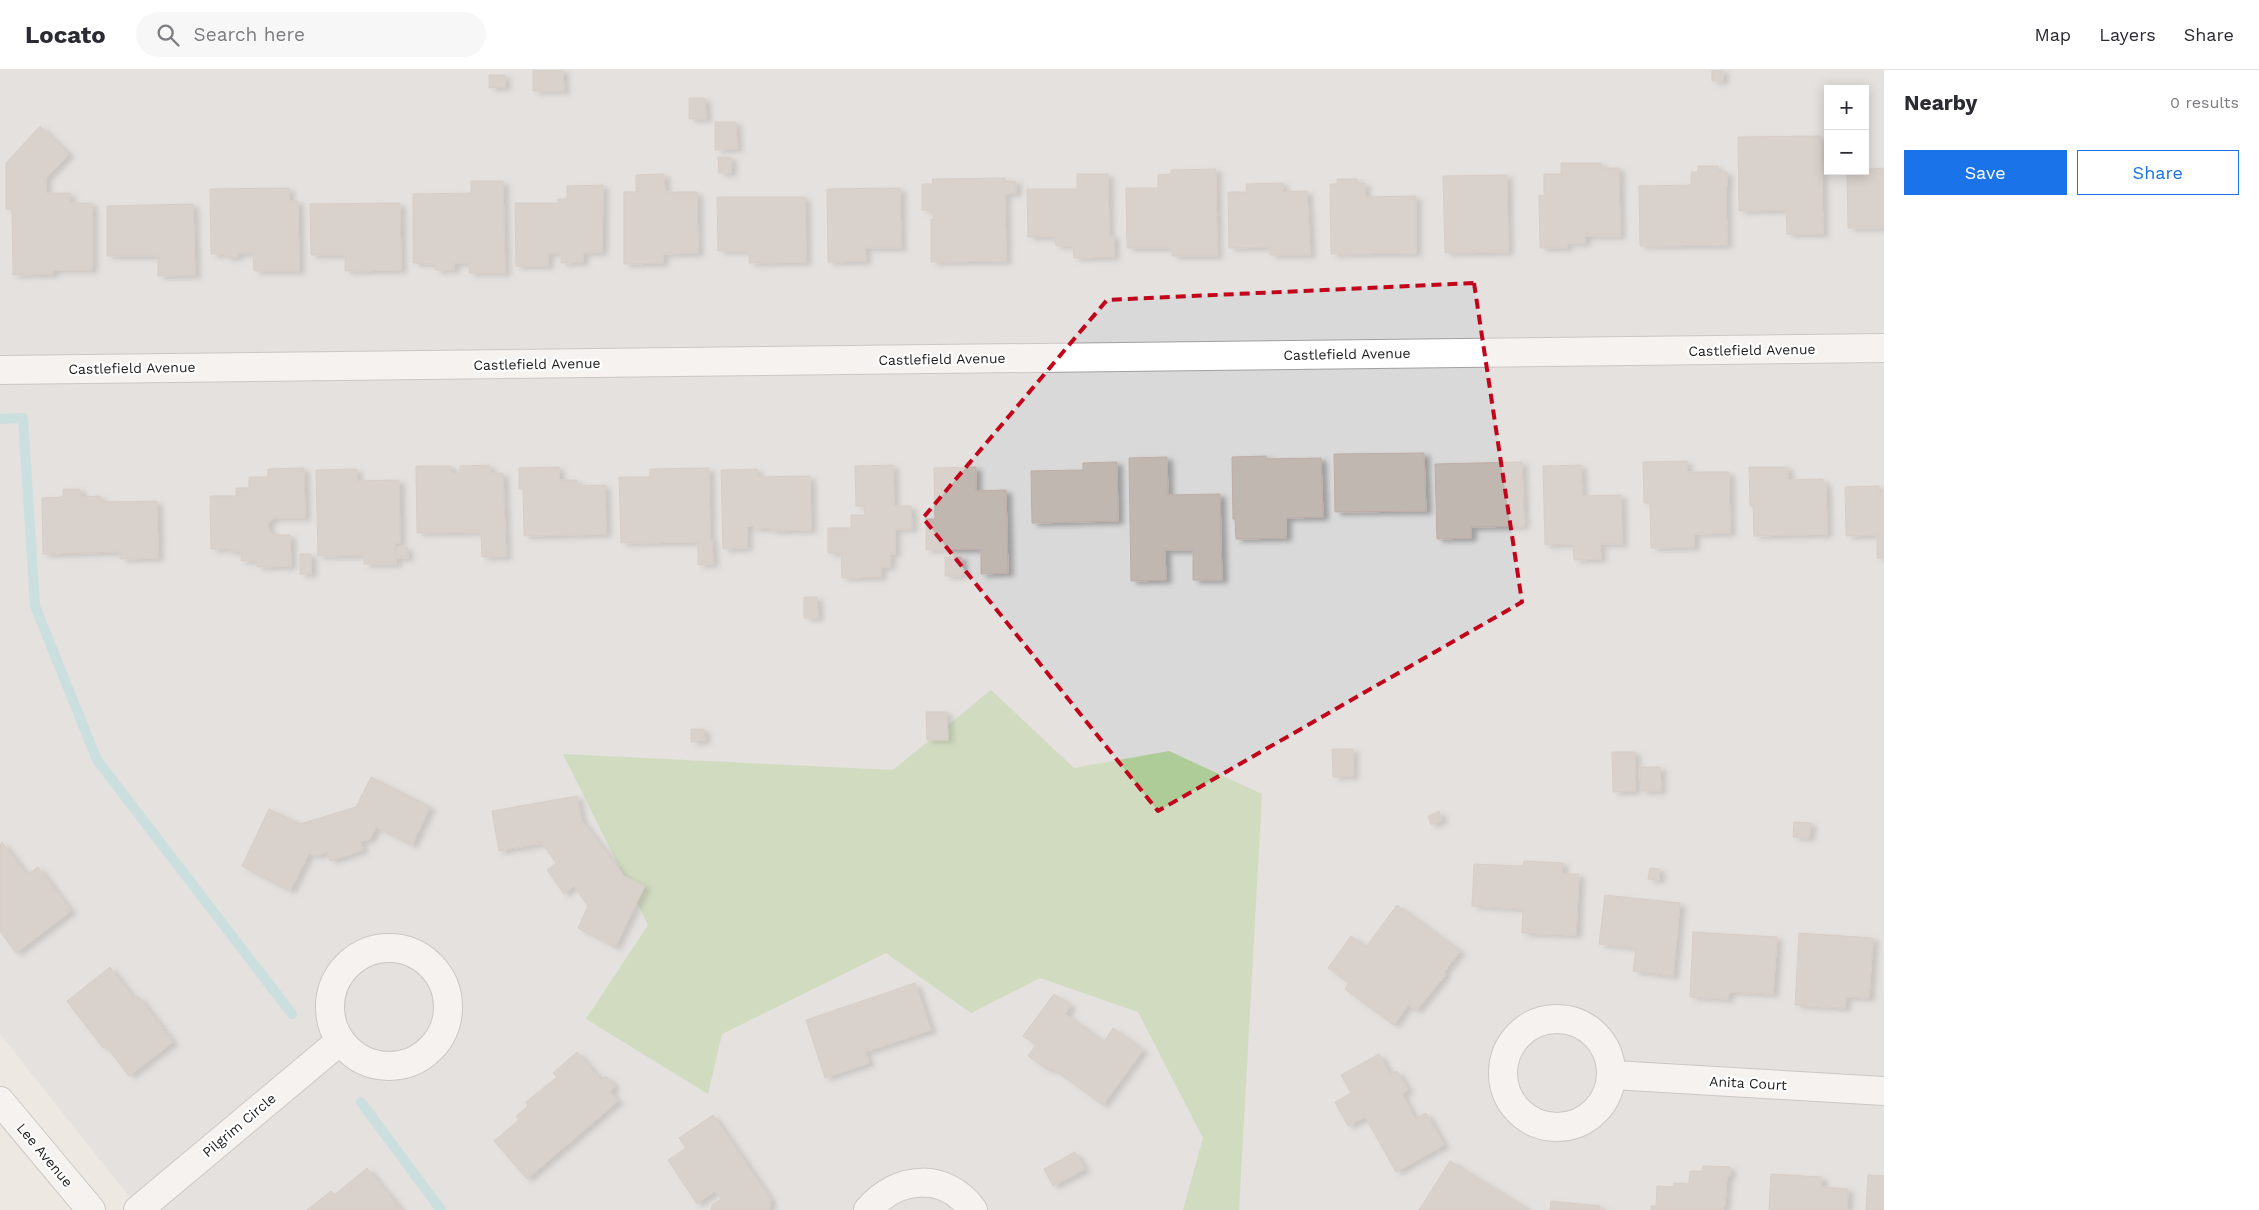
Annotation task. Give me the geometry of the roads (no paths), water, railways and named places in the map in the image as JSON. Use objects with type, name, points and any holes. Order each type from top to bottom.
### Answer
[{"type":"street","name":"Castlefield Avenue","points":[[0,370],[1884,348]]},
{"type":"street","points":[[394,947],[421,956],[436,970],[448,996],[448,1017],[443,1032],[431,1049],[414,1061],[394,1066],[374,1064],[355,1055],[340,1041],[331,1022],[330,1001],[335,981],[355,958],[373,949],[394,947]]},
{"type":"street","name":"Pilgrim Circle","points":[[138,1210],[340,1041]]},
{"type":"street","name":"Anita Court","points":[[1612,1076],[1884,1091]]},
{"type":"street","name":"Lee Avenue","points":[[0,1101],[91,1210]]},
{"type":"street","points":[[868,1210],[890,1190],[904,1184],[925,1182],[943,1186],[957,1193],[974,1210]]},
{"type":"waterway","points":[[0,419],[23,418],[35,606],[97,760],[292,1014]]},
{"type":"waterway","points":[[361,1102],[441,1210]]}]
